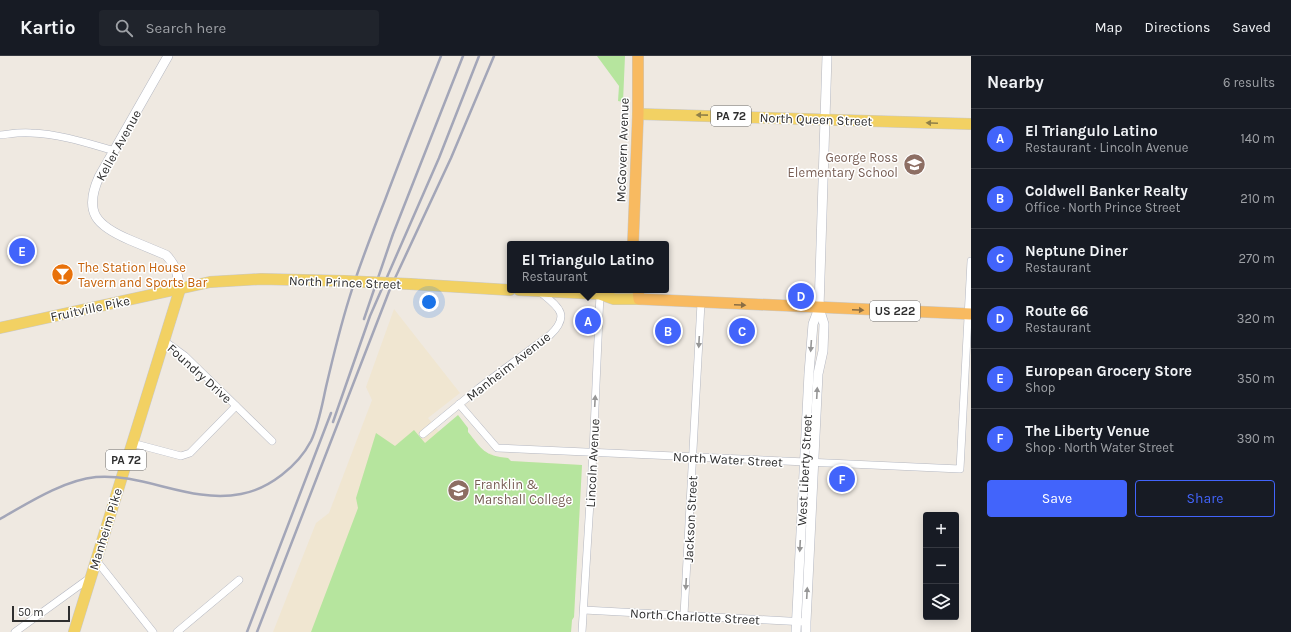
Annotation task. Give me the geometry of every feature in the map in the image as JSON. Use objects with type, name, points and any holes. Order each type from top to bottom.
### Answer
[{"type":"highway","name":"McGovern Avenue","points":[[633,241],[638,114],[638,56]]},
{"type":"highway","name":"US 222","points":[[638,295],[701,303],[970,314]]},
{"type":"main road","name":"Keller Avenue","points":[[168,56],[95,187],[92,202],[95,215],[100,222],[112,232],[166,255],[176,270],[180,289]]},
{"type":"main road","name":"West Liberty Street","points":[[806,632],[813,324],[819,308],[827,56]]},
{"type":"main road","name":"North Queen Street","points":[[638,114],[971,124]]},
{"type":"main road","name":"North Prince Street","points":[[180,289],[210,282],[261,279],[345,281],[507,290]]},
{"type":"main road","name":"Fruitville Pike","points":[[0,328],[180,289]]},
{"type":"main road","name":"Manheim Pike","points":[[74,632],[180,289]]},
{"type":"main road","points":[[580,293],[600,294],[614,299],[638,295]]},
{"type":"main road","name":"West Liberty Street","points":[[796,632],[809,463]]},
{"type":"street","points":[[0,135],[24,133],[49,134],[69,137],[115,151]]},
{"type":"street","points":[[970,314],[971,261]]},
{"type":"street","name":"Manheim Avenue","points":[[423,434],[479,388],[550,335],[559,325],[561,317],[558,306],[542,293]]},
{"type":"street","name":"Lincoln Avenue","points":[[582,632],[593,453],[600,294]]},
{"type":"street","name":"Jackson Street","points":[[684,616],[701,303]]},
{"type":"street","name":"North Water Street","points":[[460,404],[497,448],[809,463],[960,468],[970,314]]},
{"type":"street","name":"Foundry Drive","points":[[163,340],[185,356],[272,441]]},
{"type":"street","name":"Foundry Drive","points":[[132,443],[181,456],[190,453],[236,406]]},
{"type":"street","points":[[96,560],[153,632]]},
{"type":"street","points":[[15,632],[91,576]]},
{"type":"street","points":[[177,632],[239,580]]},
{"type":"street","name":"North Charlotte Street","points":[[584,610],[806,622]]},
{"type":"shaded area","name":"Franklin & Marshall College","points":[[394,309],[460,393],[428,418],[468,467],[490,453],[495,456],[508,458],[511,461],[582,465],[574,617],[572,620],[571,632],[273,632],[316,523],[329,513],[372,400],[366,387]]},
{"type":"green space","points":[[597,56],[625,56],[623,102],[618,101],[619,86]]},
{"type":"green space","name":"Franklin & Marshall College","points":[[458,415],[468,428],[468,432],[480,447],[488,453],[508,458],[511,461],[582,465],[574,617],[572,620],[571,632],[311,632],[358,508],[356,498],[376,433],[395,446],[414,430],[425,443]]},
{"type":"railway","points":[[0,519],[34,499],[59,487],[84,479],[96,477],[132,479],[204,495],[222,496],[241,494],[272,482],[299,459],[311,441],[316,428],[340,332],[361,262],[441,56]]},
{"type":"railway","points":[[364,319],[393,234],[463,56]]},
{"type":"railway","points":[[333,422],[370,316],[439,158],[479,56]]},
{"type":"railway","points":[[257,632],[390,289],[451,158],[494,56]]},
{"type":"railway","points":[[247,632],[331,413]]},
{"type":"place","name":"George Ross Elementary School","points":[[914,164]]},
{"type":"place","name":"European Grocery Store","points":[[22,251]]},
{"type":"place","name":"The Station House Tavern and Sports Bar","points":[[63,274]]},
{"type":"place","name":"Route 66","points":[[801,296]]},
{"type":"place","name":"El Triangulo Latino","points":[[588,321]]},
{"type":"place","name":"Coldwell Banker Realty","points":[[668,331]]},
{"type":"place","name":"Neptune Diner","points":[[742,331]]},
{"type":"place","name":"The Liberty Venue","points":[[842,479]]},
{"type":"place","name":"Franklin & Marshall College","points":[[459,491]]}]
